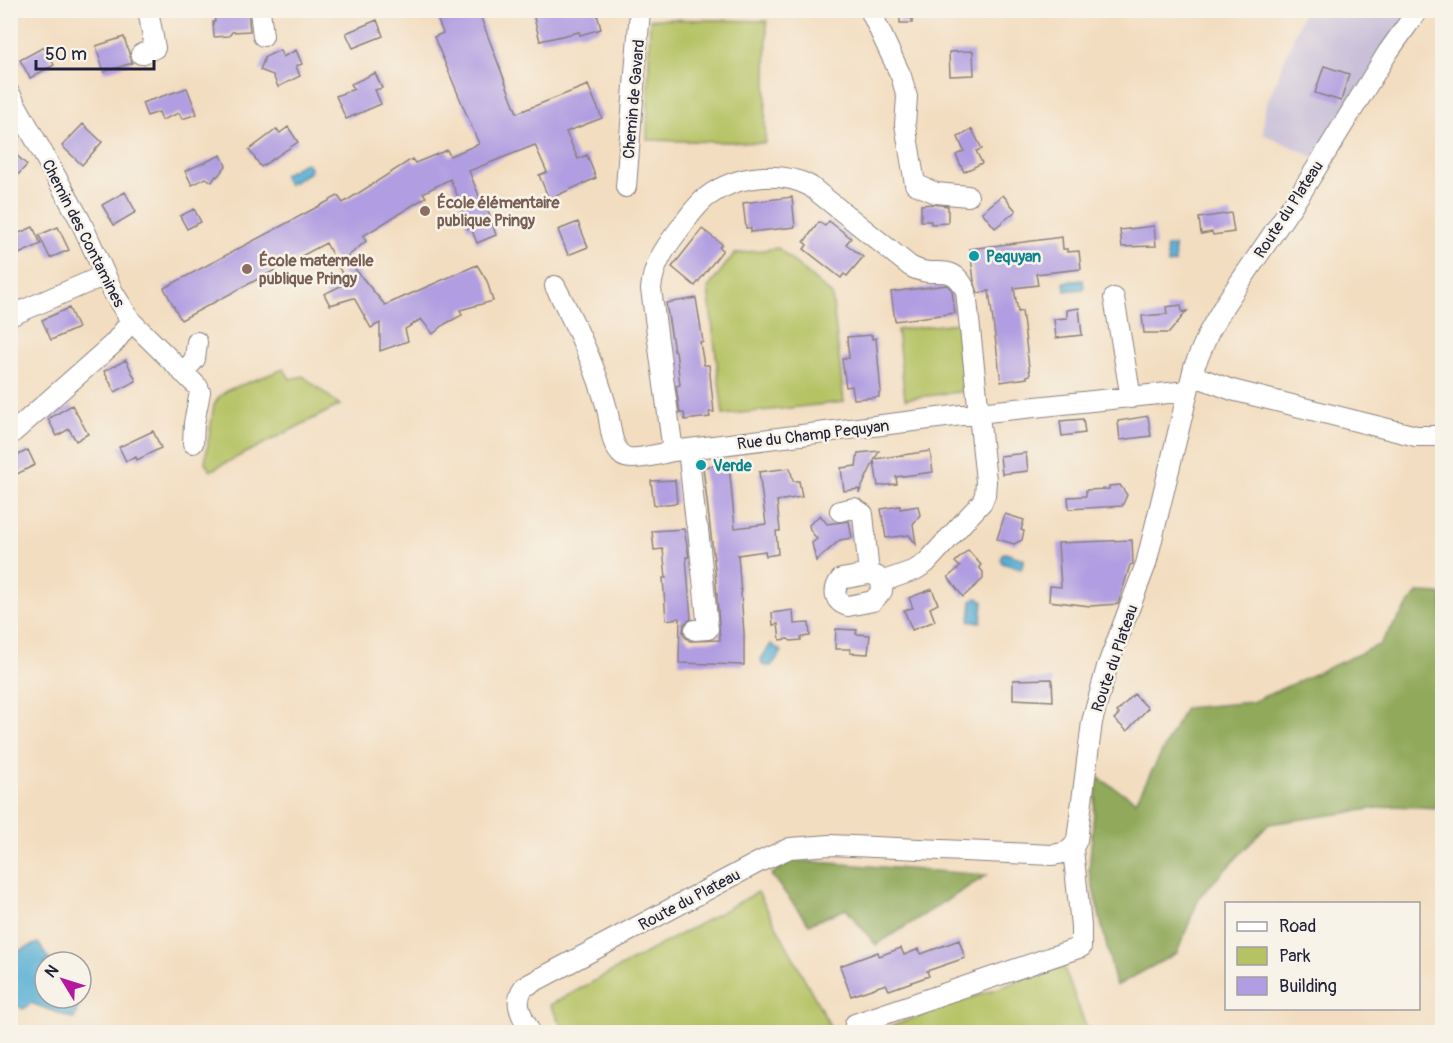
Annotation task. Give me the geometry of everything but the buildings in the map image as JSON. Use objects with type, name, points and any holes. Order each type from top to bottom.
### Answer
[{"type":"street","points":[[141,54],[154,48],[148,10]]},
{"type":"street","points":[[260,10],[263,36]]},
{"type":"street","name":"Chemin de Gavard","points":[[626,187],[640,10]]},
{"type":"street","points":[[870,10],[901,76],[907,97],[905,124],[915,184],[936,193],[968,196]]},
{"type":"street","name":"Route du Plateau","points":[[531,1032],[518,1008],[519,997],[524,987],[759,862],[790,848],[830,845],[1052,855],[1065,853],[1072,849],[1077,840],[1092,722],[1107,667],[1146,564],[1189,383],[1209,332],[1225,304],[1304,188],[1388,52],[1418,10]]},
{"type":"street","name":"Chemin des Contamines","points":[[10,435],[114,343],[131,321],[105,275],[80,220],[12,99]]},
{"type":"street","points":[[695,630],[708,629],[698,529],[680,450],[651,289],[652,275],[663,250],[699,203],[723,187],[748,178],[767,177],[801,181],[910,266],[926,273],[951,273],[958,276],[966,291],[986,481],[986,495],[982,502],[921,567],[875,578],[863,514],[854,508],[840,511]]},
{"type":"street","points":[[10,316],[105,275]]},
{"type":"street","name":"Rue du Champ Pequyan","points":[[555,286],[601,385],[615,445],[623,456],[631,459],[680,450],[978,413],[1131,398],[1189,383]]},
{"type":"street","points":[[1114,298],[1131,398]]},
{"type":"street","points":[[131,321],[196,383],[200,392],[193,443]]},
{"type":"street","points":[[183,372],[197,355],[197,342]]},
{"type":"street","points":[[1189,383],[1232,390],[1416,436],[1443,436]]},
{"type":"street","points":[[855,1024],[1081,947],[1081,926],[1072,849]]},
{"type":"shaded area","points":[[1303,11],[1410,11],[1314,157],[1263,134],[1265,108]]},
{"type":"green space","points":[[650,19],[767,21],[765,143],[647,140]]},
{"type":"green space","points":[[778,248],[832,295],[844,402],[723,415],[708,288],[734,254]]},
{"type":"green space","points":[[958,323],[965,391],[905,399],[897,330]]},
{"type":"green space","points":[[284,369],[290,379],[303,376],[340,405],[210,471],[205,462],[214,405],[219,397],[228,390]]},
{"type":"green space","points":[[1417,593],[1442,594],[1442,808],[1392,806],[1269,824],[1200,896],[1177,953],[1116,986],[1089,871],[1097,777],[1136,801],[1185,708],[1252,702],[1379,645]]},
{"type":"green space","points":[[790,860],[987,875],[876,945],[846,909],[809,924],[771,875]]},
{"type":"green space","points":[[758,892],[830,1026],[819,1032],[565,1032],[550,1005]]},
{"type":"green space","points":[[1063,965],[1088,1032],[875,1032]]},
{"type":"water","points":[[307,163],[310,172],[288,185],[283,175]]},
{"type":"water","points":[[1174,246],[1175,263],[1168,264],[1166,247]]},
{"type":"water","points":[[1083,280],[1084,289],[1065,291],[1064,282]]},
{"type":"water","points":[[1002,554],[1024,559],[1021,569],[1002,563]]},
{"type":"water","points":[[975,598],[983,602],[981,622],[970,621],[972,601]]},
{"type":"water","points":[[771,644],[782,652],[771,666],[765,666],[761,659]]},
{"type":"water","points":[[38,943],[43,950],[33,950],[33,1004],[23,1009],[11,1001],[11,954]]},
{"type":"water","points":[[50,1010],[77,1010],[74,1019]]},
{"type":"place","name":"École élémentaire publique Pringy","points":[[425,211]]},
{"type":"place","name":"Pequyan","points":[[974,256]]},
{"type":"place","name":"École maternelle publique Pringy","points":[[247,269]]},
{"type":"place","name":"Verde","points":[[701,465]]}]
